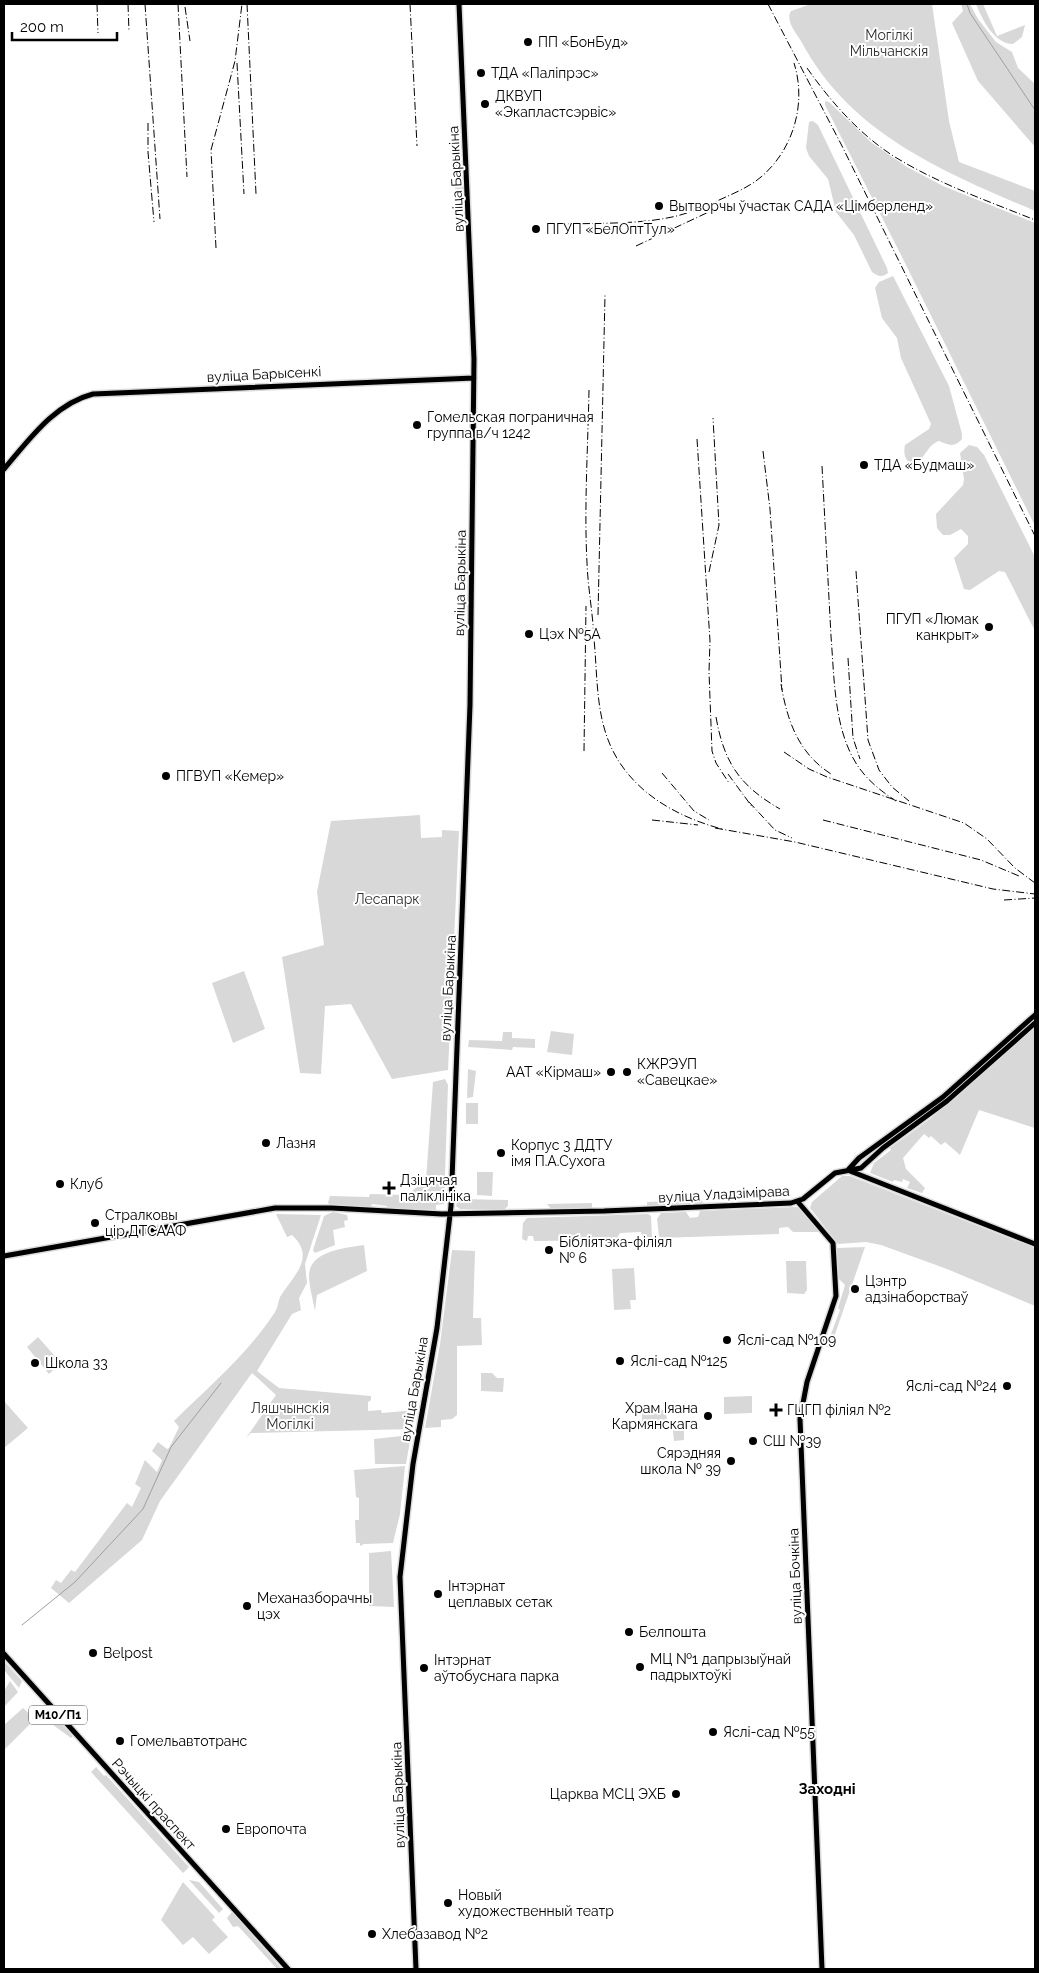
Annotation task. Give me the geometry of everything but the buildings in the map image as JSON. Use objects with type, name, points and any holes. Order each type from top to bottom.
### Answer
[{"type":"main road","name":"вуліца Барыкіна","points":[[416,1969],[400,1577],[413,1464],[437,1328],[450,1214],[468,768],[474,378],[458,4]]},
{"type":"main road","name":"вуліца Барысенкі","points":[[4,469],[58,410],[75,399],[100,393],[474,378]]},
{"type":"main road","points":[[1035,1015],[943,1096],[859,1158],[848,1170],[1035,1244]]},
{"type":"main road","name":"вуліца Уладзімірава","points":[[4,1256],[275,1208],[332,1208],[450,1214],[604,1211],[798,1202],[831,1175],[861,1168],[864,1163],[946,1102],[1035,1023]]},
{"type":"main road","points":[[864,1163],[866,1177]]},
{"type":"main road","name":"вуліца Бочкіна","points":[[798,1202],[833,1243],[836,1296],[807,1382],[800,1419],[822,1969]]},
{"type":"main road","name":"Рэчыцкі праспект","points":[[4,1654],[288,1969]]},
{"type":"green space","name":"Могілкі Мільчанскія","points":[[811,4],[932,4],[949,121],[959,162],[1035,191],[1035,211],[934,165],[902,146],[845,101],[821,73],[790,22],[791,11]]},
{"type":"green space","points":[[961,4],[970,4],[978,19],[996,42],[1012,52],[1018,68],[1035,84],[1035,147],[978,81],[952,23],[963,11]]},
{"type":"green space","points":[[976,4],[983,4],[997,36],[1025,25],[1022,37],[1013,44],[1000,40],[985,23]]},
{"type":"green space","points":[[825,101],[829,102],[872,143],[907,167],[943,186],[1035,223],[1035,526],[825,105]]},
{"type":"green space","points":[[813,121],[818,125],[887,268],[888,273],[884,276],[876,275],[872,272],[854,235],[836,212],[828,179],[809,156],[806,148],[809,122]]},
{"type":"green space","points":[[457,151],[462,154],[464,189],[460,192],[453,187],[452,158]]},
{"type":"green space","points":[[893,276],[949,386],[962,434],[962,439],[954,445],[939,441],[935,443],[915,464],[907,460],[904,452],[905,445],[929,429],[931,424],[901,358],[897,338],[882,318],[875,288],[879,282]]},
{"type":"green space","points":[[969,445],[977,447],[984,455],[1035,557],[1035,631],[1005,572],[999,571],[970,590],[964,589],[954,558],[968,544],[968,536],[961,529],[950,535],[943,535],[937,528],[936,514],[963,485],[964,479],[960,453]]},
{"type":"green space","name":"Лесапарк","points":[[420,815],[421,838],[442,837],[442,830],[459,831],[448,1070],[392,1079],[351,1004],[325,1006],[321,1074],[300,1073],[282,957],[324,945],[317,892],[331,821]]},
{"type":"green space","points":[[244,971],[265,1029],[233,1043],[212,983]]},
{"type":"green space","points":[[1035,1027],[1035,1128],[979,1110],[960,1155],[945,1142],[941,1145],[931,1136],[929,1138],[924,1134],[903,1158],[906,1169],[925,1188],[922,1193],[907,1188],[910,1182],[903,1179],[902,1182],[894,1180],[893,1182],[870,1173],[874,1163],[891,1150],[890,1148],[930,1119]]},
{"type":"green space","points":[[551,1031],[574,1034],[572,1055],[547,1052]]},
{"type":"green space","points":[[503,1032],[512,1032],[512,1038],[535,1039],[535,1048],[513,1047],[512,1050],[468,1047],[469,1040],[502,1041]]},
{"type":"green space","points":[[468,1069],[476,1071],[473,1097],[467,1098]]},
{"type":"green space","points":[[445,1079],[448,1085],[444,1204],[436,1205],[436,1210],[387,1208],[387,1206],[372,1204],[371,1207],[331,1205],[328,1203],[330,1196],[369,1197],[370,1194],[407,1195],[426,1180],[433,1082]]},
{"type":"green space","points":[[466,1103],[478,1103],[478,1124],[466,1124]]},
{"type":"green space","points":[[477,1172],[493,1172],[492,1196],[477,1195]]},
{"type":"green space","points":[[842,1176],[850,1176],[1035,1248],[1035,1306],[947,1269],[881,1245],[866,1242],[838,1244],[810,1208],[812,1202]]},
{"type":"green space","points":[[458,1199],[508,1200],[508,1206],[504,1210],[460,1209],[456,1206]]},
{"type":"green space","points":[[702,1200],[703,1204],[647,1207],[647,1202]]},
{"type":"green space","points":[[592,1203],[592,1208],[551,1209],[547,1204]]},
{"type":"green space","points":[[800,1208],[820,1230],[819,1232],[793,1232],[788,1227],[779,1228],[779,1234],[660,1238],[659,1236],[657,1219],[661,1213],[686,1212],[690,1218],[698,1217],[700,1211]]},
{"type":"green space","points":[[333,1212],[347,1215],[348,1220],[344,1221],[345,1227],[333,1230],[335,1245],[315,1253],[313,1250],[324,1216]]},
{"type":"green space","name":"Ляшчынскія Могілкі","points":[[276,1214],[321,1215],[305,1264],[307,1283],[299,1298],[301,1310],[292,1314],[257,1371],[279,1388],[371,1396],[371,1400],[368,1402],[368,1411],[381,1410],[382,1413],[416,1410],[412,1429],[251,1433],[246,1438],[276,1395],[252,1373],[160,1501],[142,1540],[69,1603],[51,1588],[56,1580],[61,1583],[71,1570],[75,1572],[127,1503],[132,1507],[141,1488],[135,1484],[145,1460],[157,1472],[162,1460],[152,1451],[158,1442],[167,1449],[169,1448],[179,1427],[174,1421],[253,1342],[275,1312],[280,1297],[296,1275],[300,1267],[302,1252],[299,1243],[292,1235],[287,1237]]},
{"type":"green space","points":[[648,1214],[651,1216],[652,1238],[643,1238],[641,1232],[620,1233],[616,1240],[534,1241],[533,1236],[528,1236],[527,1241],[522,1239],[523,1223],[527,1218]]},
{"type":"green space","points":[[364,1245],[367,1271],[317,1295],[315,1311],[309,1275],[311,1267],[316,1260],[322,1255],[339,1249]]},
{"type":"green space","points":[[865,1247],[832,1343],[827,1347],[824,1343],[828,1342],[840,1310],[838,1308],[845,1285],[837,1277],[837,1248]]},
{"type":"green space","points":[[452,1250],[475,1251],[473,1318],[481,1318],[482,1345],[457,1346],[457,1415],[452,1419],[441,1420],[441,1427],[425,1428],[440,1344]]},
{"type":"green space","points":[[786,1261],[806,1261],[807,1290],[804,1294],[787,1293]]},
{"type":"green space","points":[[634,1268],[636,1300],[630,1300],[631,1309],[614,1310],[612,1269]]},
{"type":"green space","points":[[38,1337],[61,1363],[49,1374],[27,1347]]},
{"type":"green space","points":[[481,1373],[492,1373],[497,1378],[504,1378],[503,1392],[481,1391]]},
{"type":"green space","points":[[752,1396],[752,1413],[724,1414],[724,1397]]},
{"type":"green space","points":[[4,1401],[28,1428],[4,1448]]},
{"type":"green space","points":[[666,1410],[667,1421],[642,1422],[642,1411]]},
{"type":"green space","points":[[672,1421],[684,1421],[684,1440],[674,1441]]},
{"type":"green space","points":[[411,1435],[406,1464],[375,1464],[374,1439]]},
{"type":"green space","points":[[405,1466],[400,1514],[393,1543],[364,1544],[360,1546],[360,1543],[356,1543],[355,1520],[359,1520],[359,1498],[356,1497],[354,1470]]},
{"type":"green space","points":[[391,1551],[394,1607],[369,1606],[369,1553]]},
{"type":"green space","points":[[4,1661],[22,1681],[19,1688],[4,1670]]},
{"type":"green space","points":[[10,1681],[18,1692],[4,1707],[4,1691]]},
{"type":"green space","points":[[23,1708],[32,1716],[31,1723],[4,1750],[4,1725]]},
{"type":"green space","points":[[48,1710],[73,1736],[71,1738],[41,1716]]},
{"type":"green space","points":[[96,1767],[104,1776],[106,1775],[189,1867],[183,1873],[91,1772]]},
{"type":"green space","points":[[189,1880],[199,1882],[223,1909],[219,1913]]},
{"type":"green space","points":[[183,1882],[215,1917],[212,1920],[228,1937],[209,1954],[193,1937],[183,1945],[161,1920]]},
{"type":"green space","points":[[232,1912],[282,1969],[277,1969],[238,1926],[233,1927],[227,1918]]},
{"type":"waterway","points":[[967,4],[970,13],[1035,110]]},
{"type":"waterway","points":[[22,1625],[75,1582],[143,1509],[171,1447],[221,1383]]},
{"type":"railway","points":[[97,4],[98,33]]},
{"type":"railway","points":[[128,4],[129,32]]},
{"type":"railway","points":[[145,4],[160,219]]},
{"type":"railway","points":[[178,4],[187,177]]},
{"type":"railway","points":[[216,248],[211,150],[235,61],[242,4]]},
{"type":"railway","points":[[247,4],[256,194]]},
{"type":"railway","points":[[410,4],[417,146]]},
{"type":"railway","points":[[768,4],[841,144],[1035,536]]},
{"type":"railway","points":[[185,7],[190,41]]},
{"type":"railway","points":[[237,63],[244,194]]},
{"type":"railway","points":[[568,224],[631,222],[674,217],[711,204],[756,181],[772,166],[781,154],[789,140],[794,125],[798,110],[799,94],[794,63]]},
{"type":"railway","points":[[807,68],[847,117],[870,139],[895,157],[946,184],[1035,220]]},
{"type":"railway","points":[[148,123],[148,152],[154,222]]},
{"type":"railway","points":[[636,246],[713,210]]},
{"type":"railway","points":[[598,615],[605,295]]},
{"type":"railway","points":[[589,390],[586,542],[597,686],[605,731],[618,760],[638,785],[677,812],[722,829]]},
{"type":"railway","points":[[709,572],[719,525],[713,418]]},
{"type":"railway","points":[[697,439],[710,641],[709,672],[712,751],[716,763],[729,783]]},
{"type":"railway","points":[[763,451],[770,509],[782,690]]},
{"type":"railway","points":[[822,466],[833,665],[841,725],[850,752],[864,774],[875,786],[896,801]]},
{"type":"railway","points":[[856,571],[868,740],[879,770],[892,787],[909,801]]},
{"type":"railway","points":[[584,751],[586,606]]},
{"type":"railway","points":[[848,658],[853,738],[860,759]]},
{"type":"railway","points":[[781,684],[791,723],[802,746],[820,766],[831,774]]},
{"type":"railway","points":[[716,717],[724,748],[736,772],[754,791],[780,809]]},
{"type":"railway","points":[[784,752],[809,769],[827,777],[964,823],[987,839],[1015,868],[1035,883]]},
{"type":"railway","points":[[662,773],[694,811],[709,820]]},
{"type":"railway","points":[[728,774],[753,808]]},
{"type":"railway","points":[[749,802],[775,830],[792,838]]},
{"type":"railway","points":[[652,820],[698,825]]},
{"type":"railway","points":[[823,820],[981,860],[1019,876]]},
{"type":"railway","points":[[715,828],[795,842],[993,889],[1035,894]]},
{"type":"railway","points":[[1004,900],[1035,898]]},
{"type":"place","name":"ПП «БонБуд»","points":[[528,42]]},
{"type":"place","name":"ТДА «Паліпрэс»","points":[[481,73]]},
{"type":"place","name":"ДКВУП «Экапластсэрвіс»","points":[[485,104]]},
{"type":"place","name":"Вытворчы ўчастак САДА «Цімберленд»","points":[[659,206]]},
{"type":"place","name":"ПГУП «БелОптТул»","points":[[536,229]]},
{"type":"place","name":"Гомельская пограничная группа в/ч 1242","points":[[417,425]]},
{"type":"place","name":"ТДА «Будмаш»","points":[[864,465]]},
{"type":"place","name":"ПГУП «Люмак канкрыт»","points":[[989,627]]},
{"type":"place","name":"Цэх №5А","points":[[529,634]]},
{"type":"place","name":"ПГВУП «Кемер»","points":[[166,776]]},
{"type":"place","name":"ААТ «Кірмаш»","points":[[611,1072]]},
{"type":"place","name":"КЖРЭУП «Савецкае»","points":[[627,1072]]},
{"type":"place","name":"Лазня","points":[[266,1143]]},
{"type":"place","name":"Корпус 3 ДДТУ імя П.А.Сухога","points":[[501,1153]]},
{"type":"place","name":"Клуб","points":[[60,1184]]},
{"type":"place","name":"Дзіцячая паліклініка","points":[[389,1188]]},
{"type":"place","name":"Стралковы цір ДТСААФ","points":[[95,1223]]},
{"type":"place","name":"Бібліятэка-філіял № 6","points":[[549,1250]]},
{"type":"place","name":"Цэнтр адзінаборстваў","points":[[855,1289]]},
{"type":"place","name":"Яслі-сад №109","points":[[727,1340]]},
{"type":"place","name":"Яслі-сад №125","points":[[620,1361]]},
{"type":"place","name":"Школа 33","points":[[35,1363]]},
{"type":"place","name":"Яслі-сад №24","points":[[1007,1386]]},
{"type":"place","name":"ГЦГП філіял №2","points":[[776,1410]]},
{"type":"place","name":"Храм Іяана Кармянскага","points":[[708,1416]]},
{"type":"place","name":"СШ №39","points":[[753,1441]]},
{"type":"place","name":"Сярэдняя школа № 39","points":[[731,1461]]},
{"type":"place","name":"Інтэрнат цеплавых сетак","points":[[438,1594]]},
{"type":"place","name":"Механазборачны цэх","points":[[247,1606]]},
{"type":"place","name":"Белпошта","points":[[629,1632]]},
{"type":"place","name":"Belpost","points":[[93,1653]]},
{"type":"place","name":"МЦ №1 дапрызыўнай падрыхтоўкі","points":[[640,1667]]},
{"type":"place","name":"Інтэрнат аўтобуснага парка","points":[[424,1668]]},
{"type":"place","name":"Яслі-сад №55","points":[[713,1732]]},
{"type":"place","name":"Гомельавтотранс","points":[[120,1741]]},
{"type":"place","name":"Царква МСЦ ЭХБ","points":[[676,1794]]},
{"type":"place","name":"Европочта","points":[[226,1829]]},
{"type":"place","name":"Новый художественный театр","points":[[448,1903]]},
{"type":"place","name":"Хлебазавод №2","points":[[372,1934]]},
{"type":"district","name":"Заходні","points":[[827,1789]]}]
